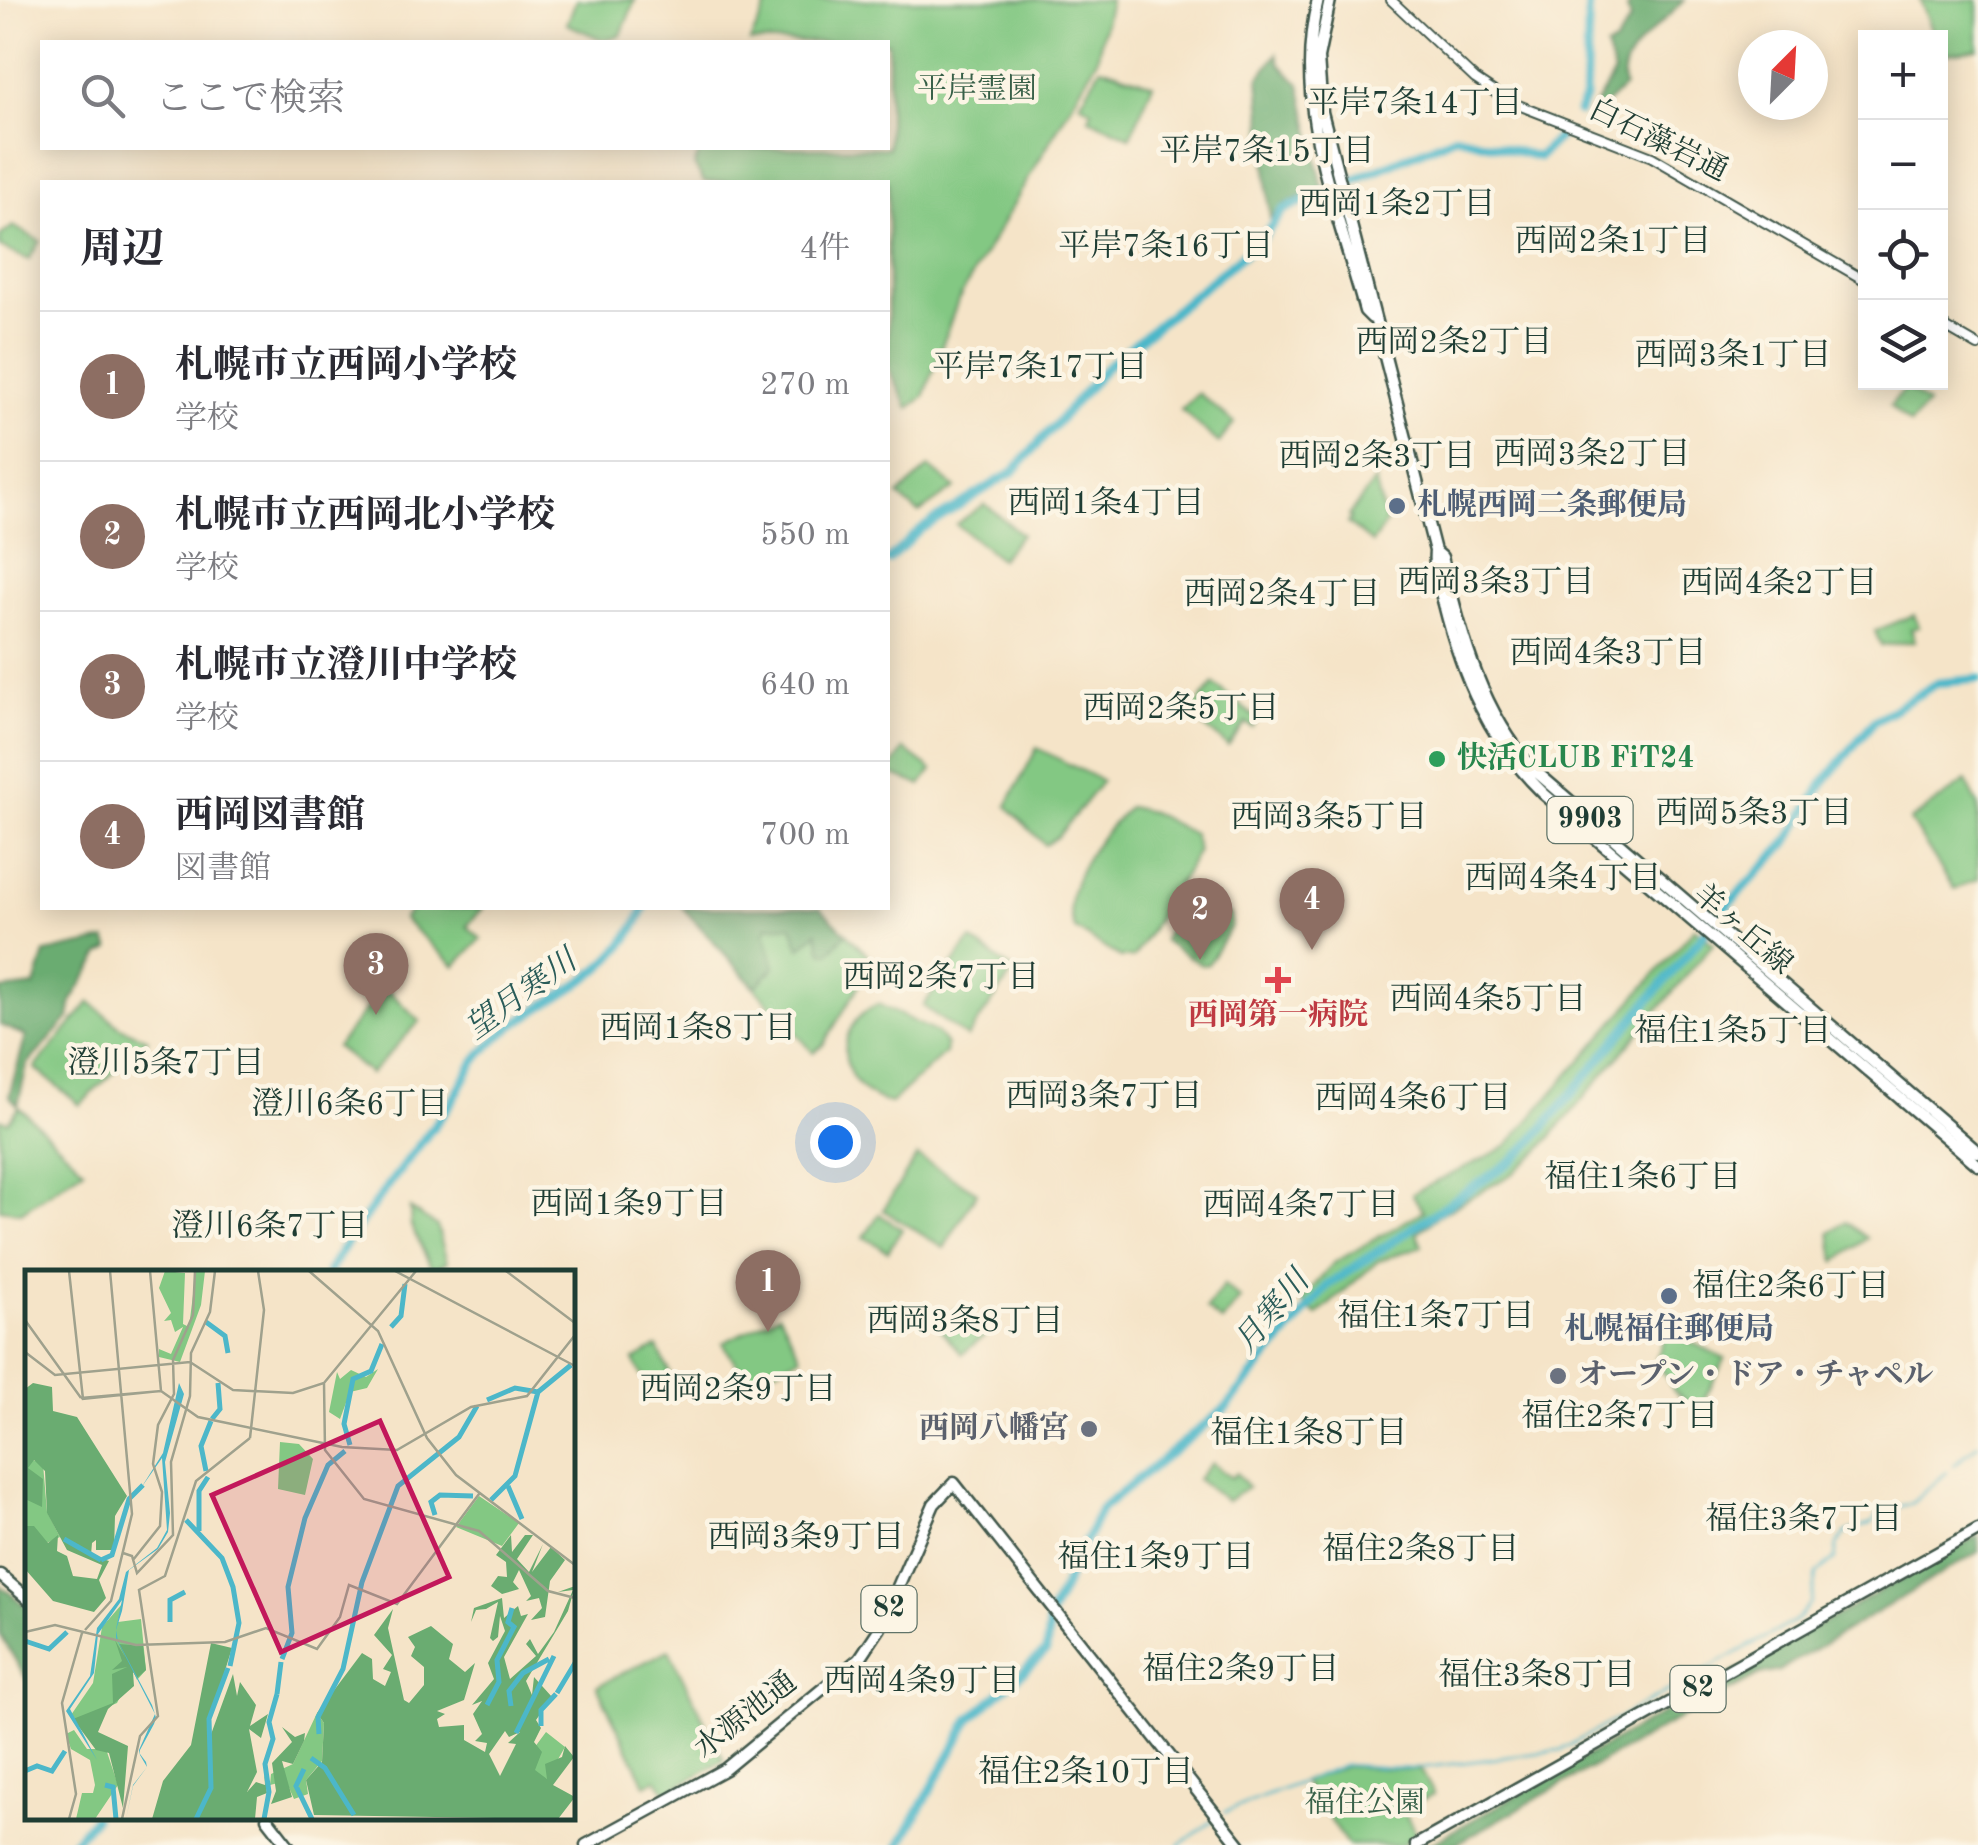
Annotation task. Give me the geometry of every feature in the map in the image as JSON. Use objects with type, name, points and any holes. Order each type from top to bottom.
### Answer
[{"type":"main road","name":"羊ヶ丘線","points":[[1318,0],[1310,40],[1308,86],[1435,551],[1434,563],[1459,658],[1477,704],[1494,733],[1544,794],[1703,922],[1978,1165]]},
{"type":"main road","name":"羊ヶ丘線","points":[[1330,0],[1321,33],[1318,88],[1333,173]]},
{"type":"main road","name":"白石藻岩通","points":[[1391,0],[1475,79],[1508,101],[1652,157],[1858,276]]},
{"type":"main road","points":[[1948,329],[1978,346]]},
{"type":"main road","name":"羊ヶ丘線","points":[[1718,936],[1978,1152]]},
{"type":"main road","name":"水源池通","points":[[586,1845],[725,1769],[860,1658],[880,1628],[934,1504],[954,1482],[1240,1845]]},
{"type":"main road","name":"82","points":[[1416,1845],[1978,1530]]},
{"type":"main road","points":[[0,1576],[25,1597]]},
{"type":"main road","points":[[269,1820],[288,1845]]},
{"type":"green space","points":[[576,0],[635,0],[621,35],[603,40],[567,24]]},
{"type":"green space","name":"平岸霊園","points":[[746,0],[1110,0],[1097,60],[958,300],[924,397],[909,408],[890,372],[890,180],[703,180],[694,165],[701,150],[890,150],[890,40],[751,40],[767,6]]},
{"type":"green space","points":[[1632,0],[1684,0],[1633,51],[1623,75],[1624,87],[1596,114],[1591,112],[1614,73],[1606,48],[1615,44],[1631,19],[1627,9]]},
{"type":"green space","points":[[1920,0],[1978,0],[1978,49],[1948,53],[1948,30],[1932,30]]},
{"type":"green space","points":[[1277,54],[1280,64],[1300,84],[1323,188],[1285,204],[1270,218],[1259,78]]},
{"type":"green space","points":[[1101,67],[1153,84],[1130,137],[1089,118],[1092,110],[1080,103]]},
{"type":"green space","points":[[13,226],[40,241],[29,260],[0,247],[0,236]]},
{"type":"green space","points":[[1903,390],[1910,390],[1927,405],[1910,424],[1890,406]]},
{"type":"green space","points":[[1198,393],[1234,423],[1219,443],[1181,410]]},
{"type":"green space","points":[[929,467],[955,488],[919,513],[898,496]]},
{"type":"green space","points":[[1375,481],[1386,524],[1372,543],[1347,523],[1351,519],[1348,516]]},
{"type":"green space","points":[[985,504],[1021,534],[1000,559],[956,524]]},
{"type":"green space","points":[[1914,615],[1919,627],[1911,629],[1915,641],[1881,646],[1875,631]]},
{"type":"green space","points":[[1214,684],[1258,720],[1252,727],[1246,723],[1228,746],[1189,714]]},
{"type":"green space","points":[[1037,748],[1102,781],[1059,835],[1045,845],[1007,806]]},
{"type":"green space","points":[[904,749],[932,770],[921,785],[890,774]]},
{"type":"green space","points":[[1966,781],[1978,805],[1978,879],[1954,889],[1910,821]]},
{"type":"green space","points":[[1129,807],[1151,812],[1193,834],[1198,851],[1134,957],[1121,958],[1075,929],[1071,897],[1094,847]]},
{"type":"green space","points":[[1190,894],[1231,916],[1231,926],[1208,964],[1202,965],[1163,940]]},
{"type":"green space","points":[[411,910],[481,910],[467,926],[481,939],[455,966],[403,919]]},
{"type":"green space","points":[[685,910],[822,910],[874,961],[823,1045],[813,1052]]},
{"type":"green space","points":[[685,910],[822,910],[846,933],[829,953],[822,952],[817,932],[800,948],[792,926],[768,926],[765,932],[775,967],[756,987]]},
{"type":"green space","points":[[1695,928],[1713,944],[1539,1151],[1514,1173],[1439,1215],[1417,1233],[1422,1246],[1378,1261],[1317,1315],[1301,1301],[1334,1263],[1423,1211],[1412,1194],[1506,1147]]},
{"type":"green space","points":[[106,940],[110,949],[101,954],[72,1000],[69,1018],[27,1065],[18,1105],[9,1096],[26,1036],[0,1025],[0,990],[35,986],[45,953]]},
{"type":"green space","points":[[971,940],[1014,971],[967,1038],[923,1006]]},
{"type":"green space","points":[[388,990],[420,1021],[370,1074],[336,1047],[372,1002],[377,1004]]},
{"type":"green space","points":[[90,1002],[120,1027],[148,1039],[80,1105],[35,1068]]},
{"type":"green space","points":[[878,1004],[937,1033],[946,1045],[945,1053],[891,1103],[860,1087],[846,1058],[851,1028],[862,1014]]},
{"type":"green space","points":[[19,1107],[84,1169],[21,1212],[0,1209],[0,1119],[8,1122]]},
{"type":"green space","points":[[917,1156],[977,1192],[944,1248],[883,1210]]},
{"type":"green space","points":[[410,1209],[437,1226],[447,1262],[432,1269],[411,1226]]},
{"type":"green space","points":[[879,1214],[902,1229],[888,1251],[864,1237]]},
{"type":"green space","points":[[1846,1222],[1867,1238],[1836,1262],[1830,1233]]},
{"type":"green space","points":[[1224,1285],[1240,1299],[1222,1322],[1206,1309]]},
{"type":"green space","points":[[956,1309],[993,1329],[962,1354],[940,1329]]},
{"type":"green space","points":[[779,1314],[801,1356],[748,1383],[723,1343]]},
{"type":"green space","points":[[1668,1331],[1725,1358],[1701,1406],[1710,1411],[1707,1417],[1674,1391],[1656,1360]]},
{"type":"green space","points":[[657,1347],[675,1383],[652,1395],[634,1360]]},
{"type":"green space","points":[[1212,1463],[1231,1478],[1236,1473],[1248,1487],[1227,1501],[1197,1479]]},
{"type":"green space","points":[[1978,1536],[1978,1552],[1778,1671],[1759,1675],[1454,1845],[1428,1845]]},
{"type":"green space","points":[[0,1585],[25,1605],[25,1677],[0,1634]]},
{"type":"green space","points":[[669,1650],[724,1760],[666,1793],[657,1779],[646,1785],[597,1686]]},
{"type":"green space","name":"福住公園","points":[[1345,1766],[1421,1770],[1434,1794],[1403,1809],[1417,1835],[1400,1845],[1348,1845],[1302,1781]]},
{"type":"waterway","name":"望月寒川","points":[[1579,112],[1585,99],[1589,0]]},
{"type":"waterway","name":"望月寒川","points":[[890,558],[921,529],[1014,471],[1108,365],[1261,240],[1283,210],[1456,136],[1539,157],[1562,134]]},
{"type":"waterway","name":"月寒川","points":[[900,1845],[970,1719],[1046,1651],[1050,1615],[1101,1509],[1226,1408],[1328,1285],[1512,1161],[1531,1143],[1727,906],[1787,843],[1824,782],[1874,721],[1938,683],[1978,679]]},
{"type":"waterway","name":"望月寒川","points":[[329,1270],[450,1104],[482,1053],[525,1017],[592,975],[612,957],[643,910]]},
{"type":"waterway","points":[[1954,1465],[1978,1444]]},
{"type":"waterway","points":[[1225,1812],[1344,1765],[1413,1769],[1561,1750],[1798,1619],[1811,1603],[1816,1574],[1835,1559],[1837,1544],[1847,1532],[1872,1523],[1880,1512],[1912,1503],[1947,1472]]},
{"type":"waterway","name":"望月寒川","points":[[70,1845],[92,1820]]},
{"type":"waterway","points":[[1179,1845],[1213,1821]]},
{"type":"place","name":"札幌西岡二条郵便局","points":[[1397,506]]},
{"type":"place","name":"快活CLUB FiT24","points":[[1437,759]]},
{"type":"place","name":"西岡図書館","points":[[1312,950]]},
{"type":"place","name":"札幌市立西岡北小学校","points":[[1200,960]]},
{"type":"place","name":"西岡第一病院","points":[[1278,980]]},
{"type":"place","name":"札幌市立澄川中学校","points":[[376,1015]]},
{"type":"place","name":"札幌福住郵便局","points":[[1669,1296]]},
{"type":"place","name":"札幌市立西岡小学校","points":[[768,1332]]},
{"type":"place","name":"オープン・ドア・チャペル","points":[[1558,1376]]},
{"type":"place","name":"西岡八幡宮","points":[[1089,1429]]},
{"type":"district","name":"平岸7条14丁目","points":[[1415,105]]},
{"type":"district","name":"平岸7条15丁目","points":[[1267,153]]},
{"type":"district","name":"西岡1条2丁目","points":[[1397,206]]},
{"type":"district","name":"西岡2条1丁目","points":[[1613,243]]},
{"type":"district","name":"平岸7条16丁目","points":[[1166,248]]},
{"type":"district","name":"西岡2条2丁目","points":[[1454,344]]},
{"type":"district","name":"西岡3条1丁目","points":[[1733,357]]},
{"type":"district","name":"平岸7条17丁目","points":[[1040,369]]},
{"type":"district","name":"西岡3条2丁目","points":[[1592,456]]},
{"type":"district","name":"西岡2条3丁目","points":[[1377,458]]},
{"type":"district","name":"西岡1条4丁目","points":[[1106,505]]},
{"type":"district","name":"西岡3条3丁目","points":[[1496,584]]},
{"type":"district","name":"西岡4条2丁目","points":[[1779,585]]},
{"type":"district","name":"西岡2条4丁目","points":[[1282,596]]},
{"type":"district","name":"西岡4条3丁目","points":[[1608,655]]},
{"type":"district","name":"西岡2条5丁目","points":[[1181,710]]},
{"type":"district","name":"西岡5条3丁目","points":[[1754,815]]},
{"type":"district","name":"西岡3条5丁目","points":[[1329,819]]},
{"type":"district","name":"西岡4条4丁目","points":[[1563,880]]},
{"type":"district","name":"西岡2条7丁目","points":[[941,979]]},
{"type":"district","name":"西岡4条5丁目","points":[[1488,1001]]},
{"type":"district","name":"西岡1条8丁目","points":[[698,1030]]},
{"type":"district","name":"福住1条5丁目","points":[[1733,1033]]},
{"type":"district","name":"澄川5条7丁目","points":[[166,1065]]},
{"type":"district","name":"西岡3条7丁目","points":[[1104,1098]]},
{"type":"district","name":"西岡4条6丁目","points":[[1413,1100]]},
{"type":"district","name":"澄川6条6丁目","points":[[350,1106]]},
{"type":"district","name":"福住1条6丁目","points":[[1643,1179]]},
{"type":"district","name":"西岡1条9丁目","points":[[629,1206]]},
{"type":"district","name":"西岡4条7丁目","points":[[1301,1207]]},
{"type":"district","name":"澄川6条7丁目","points":[[270,1228]]},
{"type":"district","name":"福住2条6丁目","points":[[1791,1288]]},
{"type":"district","name":"福住1条7丁目","points":[[1436,1318]]},
{"type":"district","name":"西岡3条8丁目","points":[[965,1323]]},
{"type":"district","name":"西岡2条9丁目","points":[[738,1391]]},
{"type":"district","name":"福住2条7丁目","points":[[1620,1418]]},
{"type":"district","name":"福住1条8丁目","points":[[1309,1435]]},
{"type":"district","name":"福住3条7丁目","points":[[1804,1521]]},
{"type":"district","name":"西岡3条9丁目","points":[[806,1539]]},
{"type":"district","name":"福住2条8丁目","points":[[1421,1551]]},
{"type":"district","name":"福住1条9丁目","points":[[1156,1559]]},
{"type":"district","name":"福住2条9丁目","points":[[1241,1671]]},
{"type":"district","name":"福住3条8丁目","points":[[1537,1677]]},
{"type":"district","name":"西岡4条9丁目","points":[[922,1683]]},
{"type":"district","name":"福住2条10丁目","points":[[1086,1774]]}]
